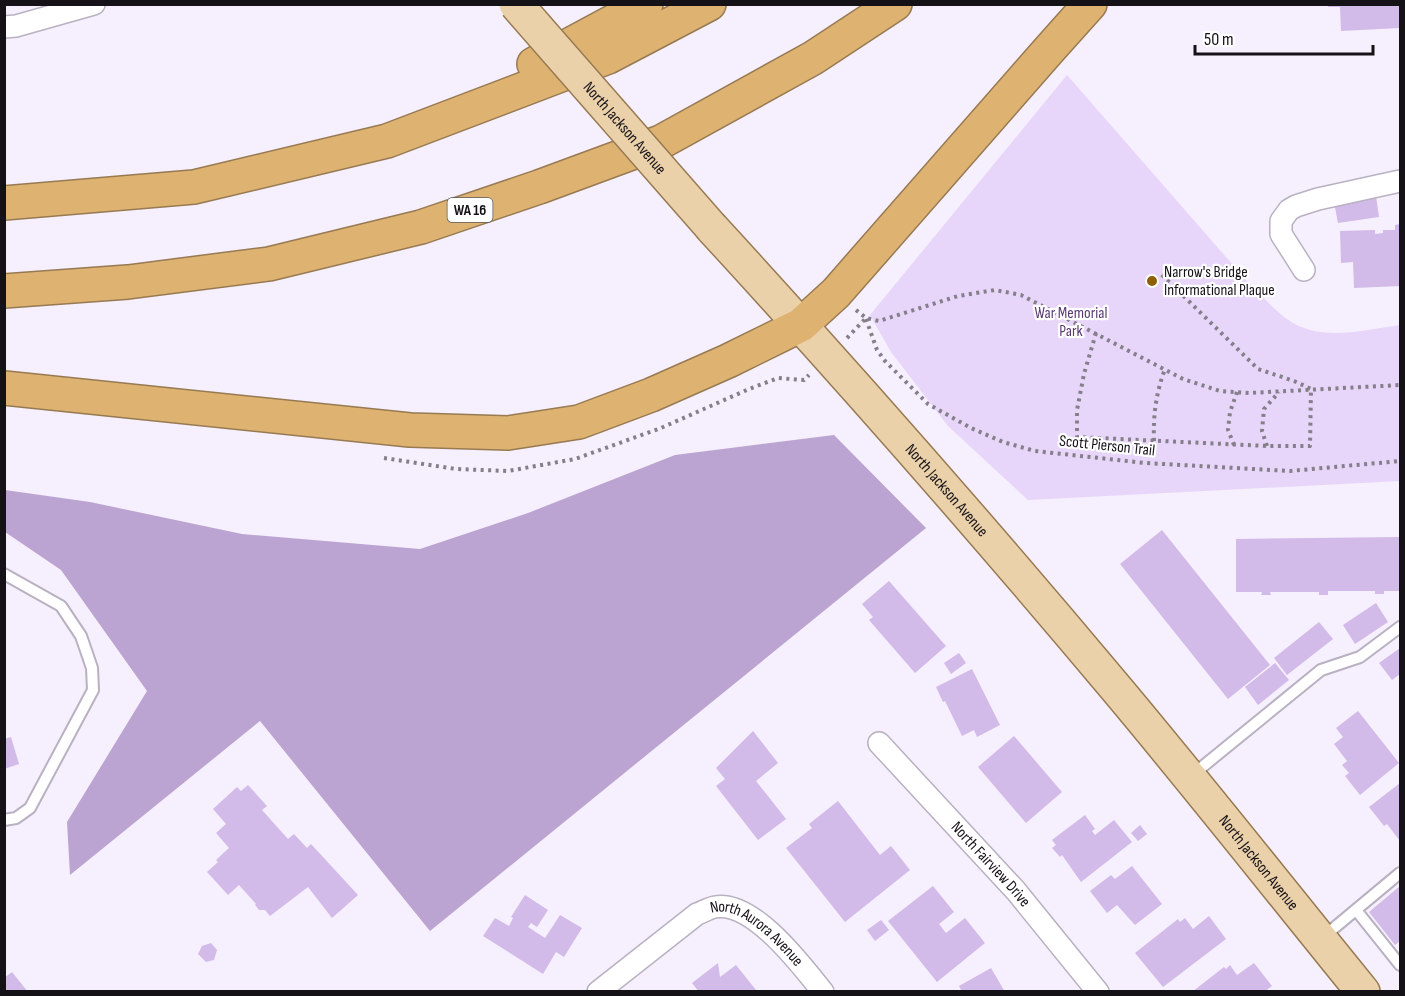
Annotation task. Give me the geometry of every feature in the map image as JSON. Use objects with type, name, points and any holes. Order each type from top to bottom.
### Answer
[{"type":"highway","points":[[387,141],[646,4]]},
{"type":"highway","points":[[4,203],[194,187],[387,141],[608,57],[709,4]]},
{"type":"highway","name":"WA 16","points":[[4,291],[129,282],[269,264],[421,227],[661,142],[813,58],[895,4]]},
{"type":"highway","points":[[4,388],[410,430],[508,433],[579,422],[670,387],[801,325],[836,293],[1090,4]]},
{"type":"main road","name":"North Jackson Avenue","points":[[516,4],[712,228],[976,523],[1109,680],[1363,992]]},
{"type":"street","points":[[4,27],[16,26],[94,4]]},
{"type":"street","points":[[1304,270],[1281,234],[1281,221],[1288,210],[1318,199],[1401,181]]},
{"type":"street","name":"North Fairview Drive","points":[[879,743],[1016,891],[1098,992]]},
{"type":"street","name":"North Aurora Avenue","points":[[598,992],[697,914],[716,907],[733,909],[752,918],[771,932],[824,992]]},
{"type":"lane","points":[[4,574],[61,606],[81,636],[92,668],[93,690],[30,808],[16,818],[4,820]]},
{"type":"lane","points":[[1189,778],[1321,670],[1360,657],[1401,627]]},
{"type":"lane","points":[[1320,939],[1401,873]]},
{"type":"lane","points":[[1356,910],[1401,965]]},
{"type":"path","points":[[1159,272],[1258,369],[1311,389]]},
{"type":"path","name":"Scott Pierson Trail","points":[[1096,333],[1021,294],[995,290],[958,296],[879,321],[866,318],[877,350],[928,404],[971,428],[1003,442],[1035,451],[1145,463],[1290,471],[1401,461]]},
{"type":"path","points":[[1311,389],[1310,446],[1077,437],[1078,401],[1083,374],[1096,333],[1183,379],[1220,391],[1249,393],[1311,389],[1401,385]]},
{"type":"path","points":[[1154,441],[1155,403],[1165,369]]},
{"type":"path","points":[[1267,446],[1262,431],[1264,409],[1279,391]]},
{"type":"path","points":[[1234,444],[1228,430],[1230,412],[1237,393]]},
{"type":"green space","name":"War Memorial Park","points":[[1067,75],[1246,280],[1287,319],[1313,331],[1328,333],[1357,332],[1400,325],[1400,481],[1028,500],[948,426],[891,352],[870,315]]},
{"type":"shaded area","points":[[834,435],[926,528],[430,931],[260,721],[70,875],[67,822],[147,691],[61,570],[5,532],[5,490],[90,502],[242,534],[420,549],[528,513],[675,455]]},
{"type":"building","points":[[1328,4],[1400,4],[1400,28],[1341,31],[1340,7],[1328,7]]},
{"type":"building","points":[[1376,196],[1379,217],[1338,223],[1334,202]]},
{"type":"building","points":[[1400,224],[1400,286],[1354,288],[1353,262],[1341,263],[1340,231],[1375,230],[1375,234],[1383,233],[1383,230],[1395,230],[1395,225]]},
{"type":"building","points":[[1162,530],[1270,665],[1228,699],[1120,564]]},
{"type":"building","points":[[1400,537],[1400,591],[1384,591],[1384,594],[1375,594],[1375,591],[1328,591],[1328,595],[1319,595],[1319,592],[1270,592],[1271,595],[1261,595],[1262,592],[1236,592],[1236,539]]},
{"type":"building","points":[[889,581],[946,646],[915,673],[869,620],[873,617],[862,604]]},
{"type":"building","points":[[1376,603],[1388,622],[1355,644],[1343,625]]},
{"type":"building","points":[[1319,622],[1333,639],[1287,675],[1274,658]]},
{"type":"building","points":[[1400,648],[1400,674],[1392,680],[1379,663]]},
{"type":"building","points":[[959,653],[966,663],[951,674],[944,663]]},
{"type":"building","points":[[1275,663],[1289,680],[1258,705],[1245,687]]},
{"type":"building","points":[[972,669],[1000,725],[977,737],[974,730],[962,736],[936,687]]},
{"type":"building","points":[[1358,711],[1399,763],[1360,795],[1345,776],[1349,773],[1342,765],[1347,761],[1334,744],[1343,737],[1336,728]]},
{"type":"building","points":[[753,731],[778,763],[756,781],[786,819],[758,840],[716,786],[725,779],[716,768]]},
{"type":"building","points":[[1014,736],[1062,792],[1026,823],[978,767]]},
{"type":"building","points":[[11,737],[19,764],[4,769],[4,739]]},
{"type":"building","points":[[1400,783],[1400,841],[1387,824],[1384,826],[1369,807]]},
{"type":"building","points":[[248,785],[267,806],[262,810],[288,839],[294,834],[307,848],[311,844],[358,895],[332,918],[308,887],[270,916],[265,910],[259,910],[239,885],[228,895],[207,872],[229,848],[216,833],[226,824],[213,809],[237,787],[241,791]]},
{"type":"building","points":[[838,801],[880,855],[891,846],[910,870],[845,922],[786,848],[812,828],[809,824]]},
{"type":"building","points":[[1085,815],[1095,829],[1092,831],[1095,835],[1114,820],[1132,842],[1081,882],[1062,855],[1060,857],[1052,848],[1056,845],[1052,840]]},
{"type":"building","points":[[1140,825],[1147,834],[1138,841],[1131,833]]},
{"type":"building","points":[[1132,866],[1162,904],[1135,925],[1117,905],[1107,913],[1090,891],[1111,875],[1115,879]]},
{"type":"building","points":[[933,886],[954,912],[939,924],[946,933],[965,918],[985,943],[937,982],[888,921]]},
{"type":"building","points":[[1400,886],[1400,941],[1395,945],[1369,912]]},
{"type":"building","points":[[525,895],[548,910],[537,927],[531,923],[528,927],[545,938],[560,915],[582,928],[564,957],[556,952],[543,974],[483,936],[495,918],[509,926],[513,918],[511,917]]},
{"type":"building","points":[[1209,916],[1226,939],[1163,987],[1135,953],[1178,919],[1180,922],[1185,918],[1193,929]]},
{"type":"building","points":[[881,920],[889,930],[875,941],[867,930]]},
{"type":"building","points":[[211,943],[217,950],[214,960],[206,962],[198,954],[202,946]]},
{"type":"building","points":[[718,963],[720,977],[736,965],[756,990],[755,992],[699,992],[692,983]]},
{"type":"building","points":[[1254,963],[1272,986],[1264,992],[1192,992],[1224,967],[1226,969],[1230,965],[1237,975]]},
{"type":"building","points":[[991,968],[1005,992],[962,992],[959,986]]},
{"type":"building","points":[[12,972],[28,992],[4,992],[4,978]]},
{"type":"place","name":"Narrow's Bridge Informational Plaque","points":[[1152,281]]}]
